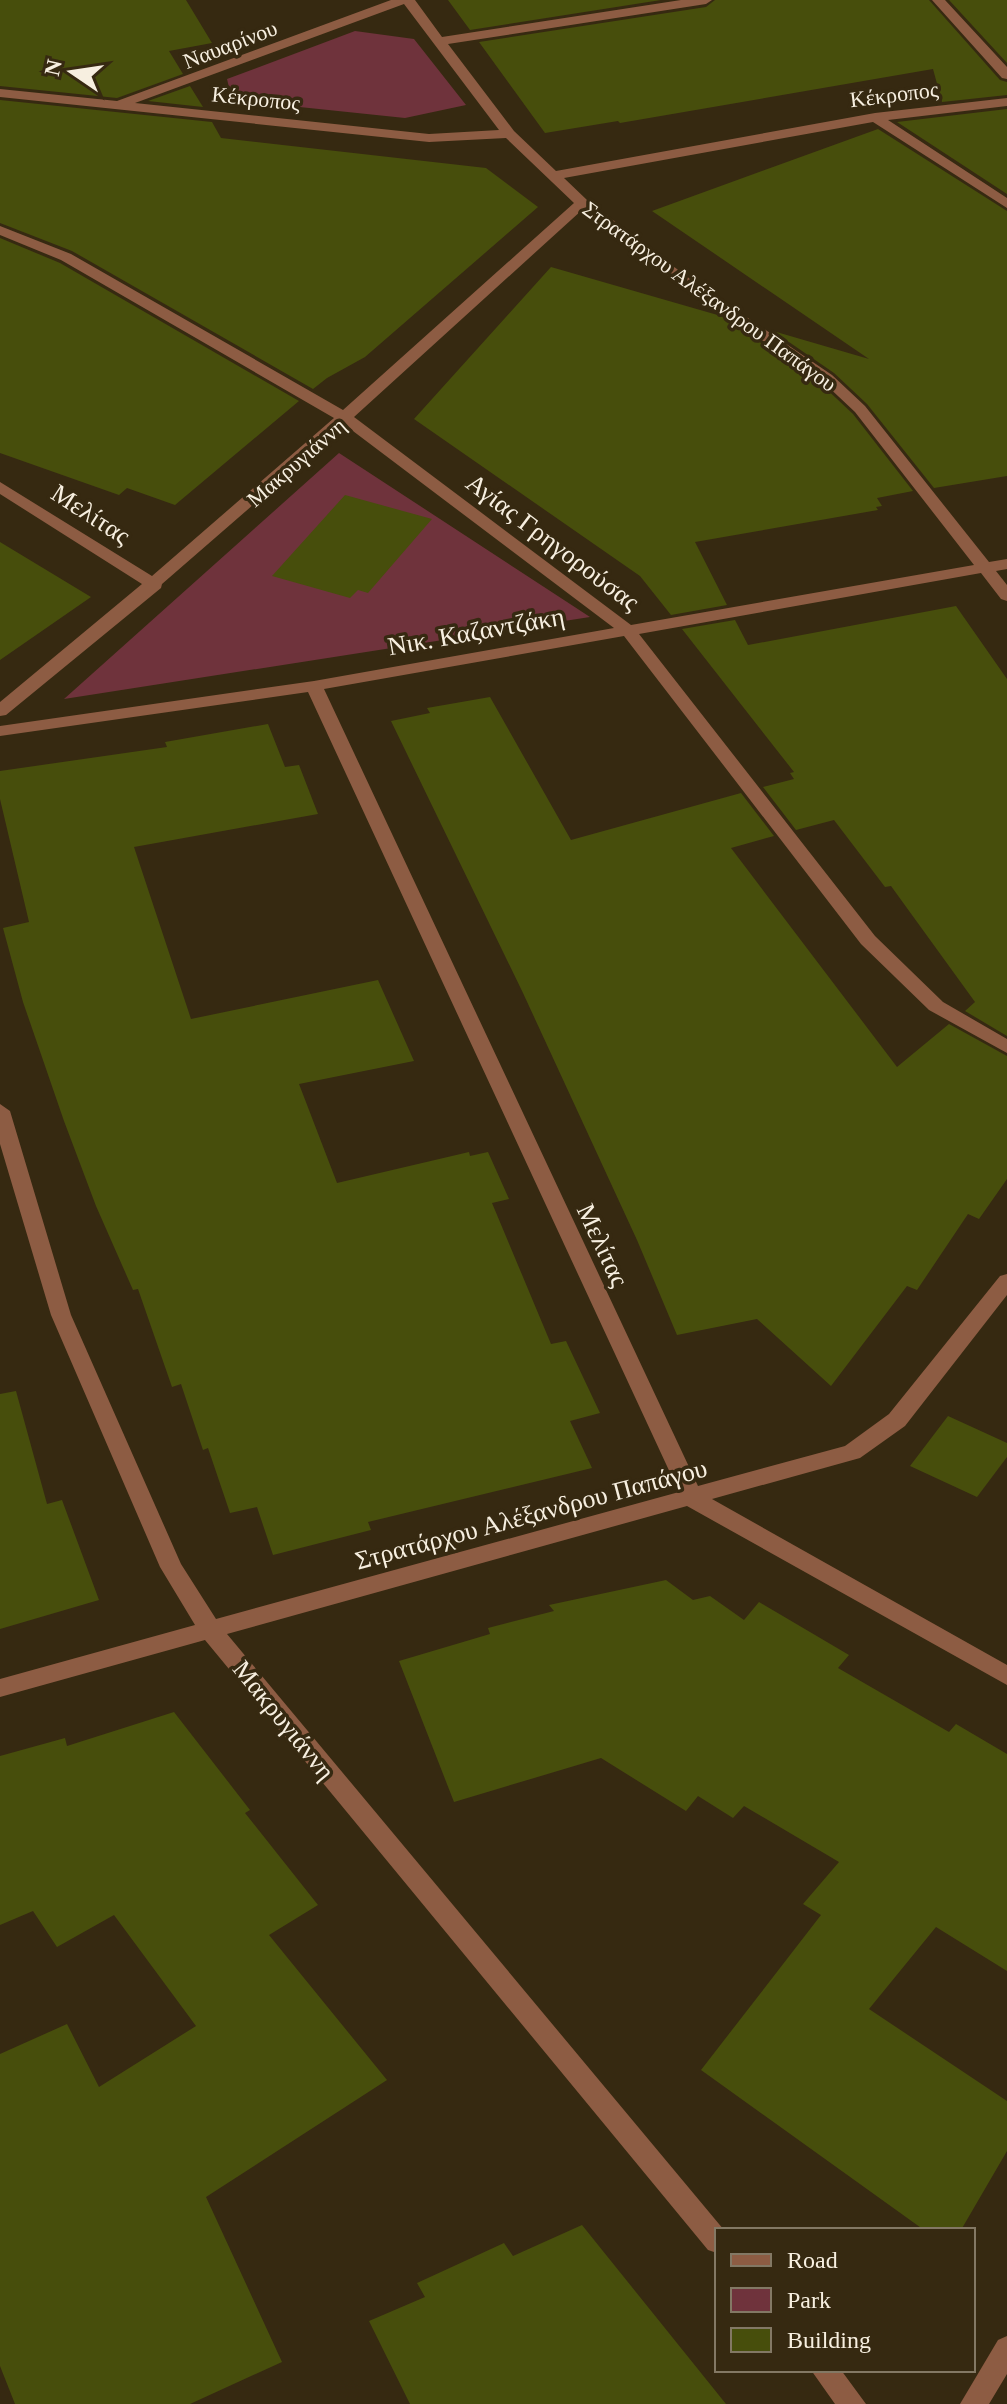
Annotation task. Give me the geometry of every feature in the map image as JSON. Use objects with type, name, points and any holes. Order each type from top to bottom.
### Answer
[{"type":"street","name":"Στρατάρχου Αλέξανδρου Παπάγου","points":[[406,0],[509,134],[582,203],[681,279],[827,378],[884,436],[1007,596]]},
{"type":"street","name":"Ναυαρίνου","points":[[115,105],[179,85],[406,0]]},
{"type":"street","points":[[440,41],[706,0]]},
{"type":"street","points":[[938,0],[1007,75]]},
{"type":"street","name":"Κέκροπος","points":[[0,93],[429,138],[509,134]]},
{"type":"street","name":"Κέκροπος","points":[[552,176],[875,117],[1007,102]]},
{"type":"street","points":[[875,117],[1007,204]]},
{"type":"street","name":"Μακρυγιάννη","points":[[0,711],[155,585],[346,418],[582,203]]},
{"type":"street","name":"Αγίας Γρηγορούσας","points":[[0,230],[66,257],[346,418],[628,631],[868,940],[936,1006],[1007,1047]]},
{"type":"street","name":"Μελίτας","points":[[0,487],[155,585]]},
{"type":"street","name":"Νικ. Καζαντζάκη","points":[[0,731],[314,686],[1007,564]]},
{"type":"street","name":"Μελίτας","points":[[314,686],[693,1499]]},
{"type":"street","name":"Μακρυγιάννη","points":[[0,1111],[61,1315],[171,1567],[211,1631],[715,2239]]},
{"type":"street","name":"Στρατάρχου Αλέξανδρου Παπάγου","points":[[0,1688],[693,1499],[852,1452],[897,1420],[1007,1281]]},
{"type":"street","points":[[693,1499],[1007,1676]]},
{"type":"street","points":[[974,2404],[1007,2349]]},
{"type":"street","points":[[826,2372],[852,2404]]},
{"type":"green space","points":[[355,31],[414,39],[466,105],[405,118],[232,100],[227,79]]},
{"type":"green space","points":[[339,453],[590,617],[64,699]]},
{"type":"building","points":[[0,0],[186,0],[212,43],[169,51],[183,74],[117,98],[0,86]]},
{"type":"building","points":[[448,0],[661,0],[470,30]]},
{"type":"building","points":[[715,0],[929,0],[1000,80],[1007,82],[1007,95],[942,102],[933,69],[545,133],[479,42],[706,7]]},
{"type":"building","points":[[949,0],[1007,0],[1007,63]]},
{"type":"building","points":[[190,86],[203,107],[148,101]]},
{"type":"building","points":[[0,100],[212,122],[221,138],[486,168],[538,207],[365,357],[313,389],[72,251],[0,223]]},
{"type":"building","points":[[1007,109],[1007,194],[897,122]]},
{"type":"building","points":[[878,129],[1007,211],[1007,476],[934,488],[867,404],[834,373],[773,331],[869,359],[652,211]]},
{"type":"building","points":[[0,238],[60,263],[299,401],[175,505],[127,488],[119,495],[0,453]]},
{"type":"building","points":[[551,267],[721,316],[820,383],[853,414],[913,491],[877,498],[882,506],[876,507],[878,510],[695,542],[727,605],[671,615],[640,576],[414,419]]},
{"type":"building","points":[[345,495],[432,519],[368,593],[358,590],[350,598],[272,576]]},
{"type":"building","points":[[0,542],[91,597],[0,660]]},
{"type":"building","points":[[956,606],[1007,679],[1007,1036],[965,1011],[975,1002],[891,886],[885,887],[834,820],[796,830],[763,787],[794,779],[790,773],[794,772],[682,629],[735,620],[748,645]]},
{"type":"building","points":[[490,697],[571,840],[741,793],[774,836],[731,848],[897,1067],[949,1024],[1007,1056],[1007,1179],[979,1219],[968,1214],[917,1290],[907,1286],[831,1386],[757,1319],[677,1335],[637,1240],[523,993],[391,721],[430,713],[427,708]]},
{"type":"building","points":[[268,724],[285,767],[299,765],[318,814],[134,847],[191,1019],[378,980],[414,1061],[299,1084],[337,1183],[469,1152],[470,1156],[488,1152],[509,1199],[492,1203],[551,1344],[566,1341],[600,1413],[570,1421],[592,1468],[368,1522],[371,1530],[273,1555],[257,1507],[230,1513],[208,1448],[203,1450],[181,1384],[172,1387],[138,1289],[133,1290],[96,1206],[64,1121],[23,1002],[3,928],[29,922],[0,799],[0,771],[167,747],[165,742]]},
{"type":"building","points":[[16,1391],[47,1504],[62,1500],[99,1600],[0,1629],[0,1394]]},
{"type":"building","points":[[948,1416],[1007,1443],[1007,1457],[977,1497],[910,1466]]},
{"type":"building","points":[[666,1580],[693,1600],[710,1596],[744,1620],[759,1602],[849,1655],[838,1668],[949,1732],[956,1724],[1007,1754],[1007,1971],[936,1927],[869,2009],[1007,2101],[1007,2151],[962,2228],[921,2228],[701,2070],[821,1915],[803,1904],[839,1862],[744,1806],[733,1818],[698,1796],[686,1811],[601,1758],[454,1802],[399,1661],[490,1634],[488,1628],[554,1611],[549,1605]]},
{"type":"building","points":[[174,1712],[250,1810],[245,1813],[318,1905],[269,1935],[387,2080],[206,2197],[282,2362],[190,2404],[15,2404],[0,2366],[0,2054],[67,2024],[99,2087],[196,2026],[114,1915],[57,1947],[33,1911],[0,1925],[0,1756],[65,1738],[67,1746]]},
{"type":"building","points":[[582,2225],[726,2404],[410,2404],[369,2321],[425,2297],[417,2283],[504,2243],[513,2256]]}]
